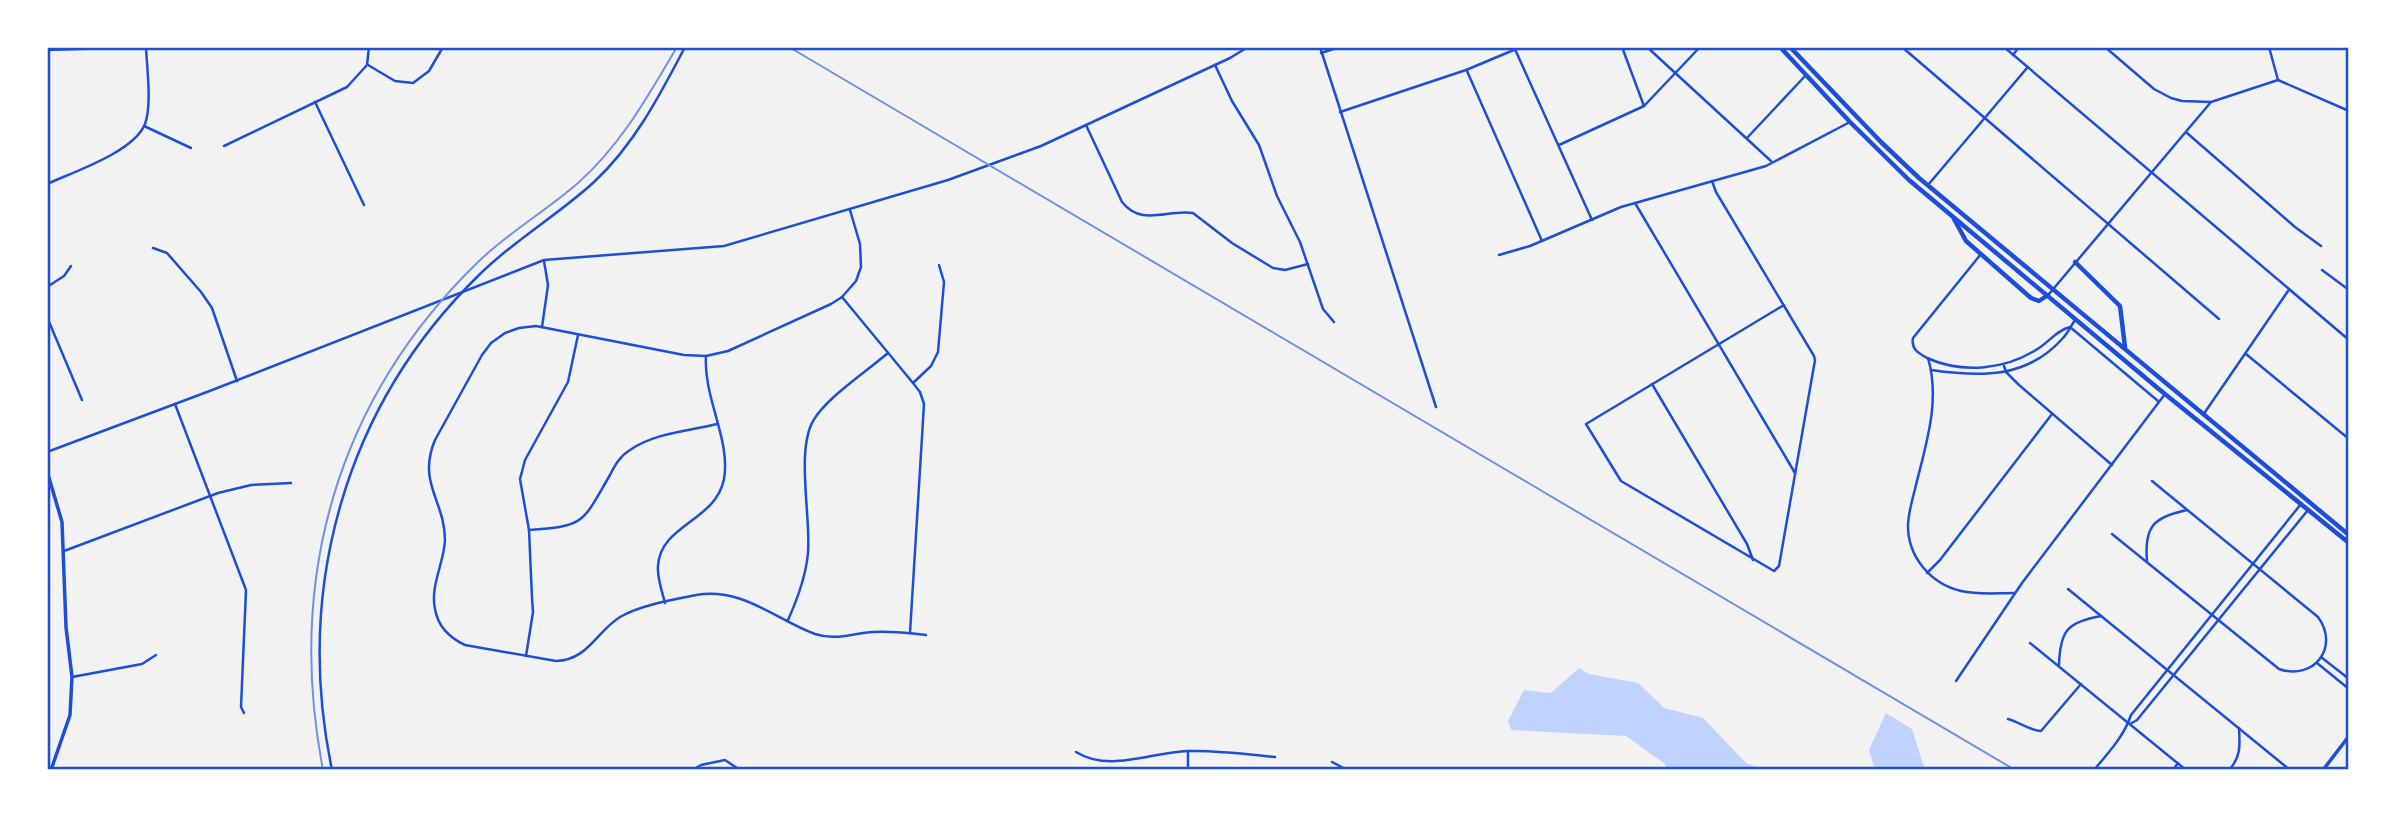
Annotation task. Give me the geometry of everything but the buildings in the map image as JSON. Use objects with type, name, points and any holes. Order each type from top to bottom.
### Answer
[{"type":"highway","points":[[1780,47],[1909,180],[2165,394],[2349,542]]},
{"type":"highway","points":[[1790,47],[1881,142],[1927,185],[2348,533]]},
{"type":"highway","points":[[1954,219],[1961,235],[2035,301],[2048,295]]},
{"type":"highway","points":[[2075,262],[2120,306],[2125,348]]},
{"type":"main road","points":[[47,471],[61,515],[66,627],[72,677],[70,715],[50,769]]},
{"type":"main road","points":[[2323,770],[2349,736]]},
{"type":"street","points":[[47,50],[141,47]]},
{"type":"street","points":[[47,184],[123,148],[144,126],[148,107],[146,47]]},
{"type":"street","points":[[224,146],[346,86],[367,65],[369,47]]},
{"type":"street","points":[[367,65],[395,81],[414,83],[429,71],[443,47]]},
{"type":"street","points":[[332,770],[321,702],[319,632],[324,576],[339,509],[360,447],[388,390],[414,351],[461,292],[507,249],[573,200],[606,170],[637,131],[685,47]]},
{"type":"street","points":[[47,452],[544,260],[724,246],[948,180],[1041,146],[1248,47]]},
{"type":"street","points":[[1320,47],[1436,407]]},
{"type":"street","points":[[1321,53],[1340,47]]},
{"type":"street","points":[[1340,112],[1466,71],[1521,47]]},
{"type":"street","points":[[1622,47],[1644,106]]},
{"type":"street","points":[[1647,47],[1772,162]]},
{"type":"street","points":[[1558,145],[1644,106],[1700,47]]},
{"type":"street","points":[[1902,47],[2219,319]]},
{"type":"street","points":[[2004,47],[2288,291],[2349,340]]},
{"type":"street","points":[[2013,55],[2020,47]]},
{"type":"street","points":[[2105,47],[2162,94],[2182,101],[2211,102],[2278,80],[2349,111]]},
{"type":"street","points":[[2269,47],[2278,80]]},
{"type":"street","points":[[1515,49],[1592,220]]},
{"type":"street","points":[[1215,65],[1232,101],[1259,145],[1277,196],[1300,242],[1323,309],[1334,322]]},
{"type":"street","points":[[1927,185],[2028,68]]},
{"type":"street","points":[[1466,71],[1542,241]]},
{"type":"street","points":[[1747,138],[1806,75]]},
{"type":"street","points":[[315,102],[364,205]]},
{"type":"street","points":[[2048,295],[2211,102]]},
{"type":"street","points":[[1499,255],[1542,241],[1635,203],[1758,169],[1850,122]]},
{"type":"street","points":[[1086,125],[1122,202],[1130,210],[1147,216],[1193,213],[1232,243],[1273,268],[1285,270],[1308,264]]},
{"type":"street","points":[[144,126],[191,148]]},
{"type":"street","points":[[2187,132],[2295,227],[2321,246]]},
{"type":"street","points":[[1712,181],[1784,305],[1815,360],[1776,571],[1621,481],[1586,424],[1784,305]]},
{"type":"street","points":[[1635,203],[1795,473]]},
{"type":"street","points":[[850,209],[859,244],[861,267],[856,281],[842,297],[831,304],[736,348],[706,356],[684,355],[542,327],[511,330],[497,338],[486,349],[435,440],[428,468],[445,535],[433,597],[439,622],[448,634],[465,645],[556,661],[572,659],[587,650],[620,617],[698,595],[732,596],[807,630],[829,637],[873,632],[926,635]]},
{"type":"street","points":[[153,248],[167,253],[212,308],[237,380]]},
{"type":"street","points":[[1982,254],[1913,338],[1915,350],[1928,358],[1960,367],[2004,365],[2029,354],[2061,329],[2070,327]]},
{"type":"street","points":[[542,327],[548,285],[544,260]]},
{"type":"street","points":[[913,383],[931,366],[939,352],[944,282],[939,265]]},
{"type":"street","points":[[47,287],[64,276],[71,266]]},
{"type":"street","points":[[2322,270],[2349,290]]},
{"type":"street","points":[[2203,415],[2288,291]]},
{"type":"street","points":[[842,297],[913,383],[922,396],[925,410],[910,634]]},
{"type":"street","points":[[47,317],[82,400]]},
{"type":"street","points":[[1931,370],[1968,375],[2006,372],[2026,365],[2047,353],[2066,335],[2076,319]]},
{"type":"street","points":[[2070,327],[2159,402]]},
{"type":"street","points":[[526,656],[533,612],[529,530],[520,488],[522,469],[568,382],[578,335]]},
{"type":"street","points":[[788,620],[808,553],[806,449],[809,431],[826,405],[888,353]]},
{"type":"street","points":[[2245,354],[2349,439]]},
{"type":"street","points":[[665,603],[658,571],[661,552],[674,535],[710,507],[723,483],[724,460],[709,391],[706,356]]},
{"type":"street","points":[[1928,358],[1933,386],[1932,413],[1908,523],[1913,550],[1927,573],[1942,584],[1960,591],[2015,593]]},
{"type":"street","points":[[2004,365],[2006,372],[2112,465]]},
{"type":"street","points":[[1651,384],[1754,560]]},
{"type":"street","points":[[1956,681],[2015,593],[2165,394]]},
{"type":"street","points":[[175,404],[246,590],[241,707],[244,713]]},
{"type":"street","points":[[1927,573],[1940,560],[2052,414]]},
{"type":"street","points":[[529,530],[566,527],[578,522],[588,513],[619,459],[642,443],[717,424]]},
{"type":"street","points":[[2112,534],[2279,669],[2304,671],[2317,663],[2325,650],[2326,632],[2321,621],[2152,481]]},
{"type":"street","points":[[64,551],[211,495],[251,485],[291,484]]},
{"type":"street","points":[[2130,724],[2130,716],[2301,504]]},
{"type":"street","points":[[2147,561],[2146,540],[2153,525],[2164,516],[2187,510]]},
{"type":"street","points":[[2094,770],[2308,510]]},
{"type":"street","points":[[2068,589],[2290,770]]},
{"type":"street","points":[[2059,666],[2061,642],[2067,630],[2077,622],[2101,616]]},
{"type":"street","points":[[2030,643],[2186,770]]},
{"type":"street","points":[[72,677],[142,664],[156,655]]},
{"type":"street","points":[[2321,657],[2349,679]]},
{"type":"street","points":[[2317,663],[2349,689]]},
{"type":"street","points":[[2008,719],[2041,731],[2081,684]]},
{"type":"street","points":[[2229,770],[2240,750],[2239,728]]},
{"type":"street","points":[[1076,752],[1104,762],[1188,751],[1275,757]]},
{"type":"street","points":[[1188,751],[1188,770]]},
{"type":"street","points":[[692,770],[701,765],[725,760],[740,770]]},
{"type":"street","points":[[1332,762],[1348,770]]},
{"type":"street","points":[[2173,770],[2178,763]]},
{"type":"water","points":[[1579,668],[1589,674],[1638,683],[1664,708],[1703,718],[1746,763],[1764,770],[1667,770],[1665,764],[1626,736],[1511,730],[1508,721],[1524,690],[1551,693]]},
{"type":"water","points":[[1886,713],[1912,729],[1925,770],[1875,770],[1869,750]]},
{"type":"railway","points":[[323,770],[313,699],[312,629],[319,561],[334,495],[357,432],[389,372],[429,315],[490,251],[566,193],[608,153],[633,119],[677,47]]},
{"type":"railway","points":[[789,47],[2015,770]]}]
